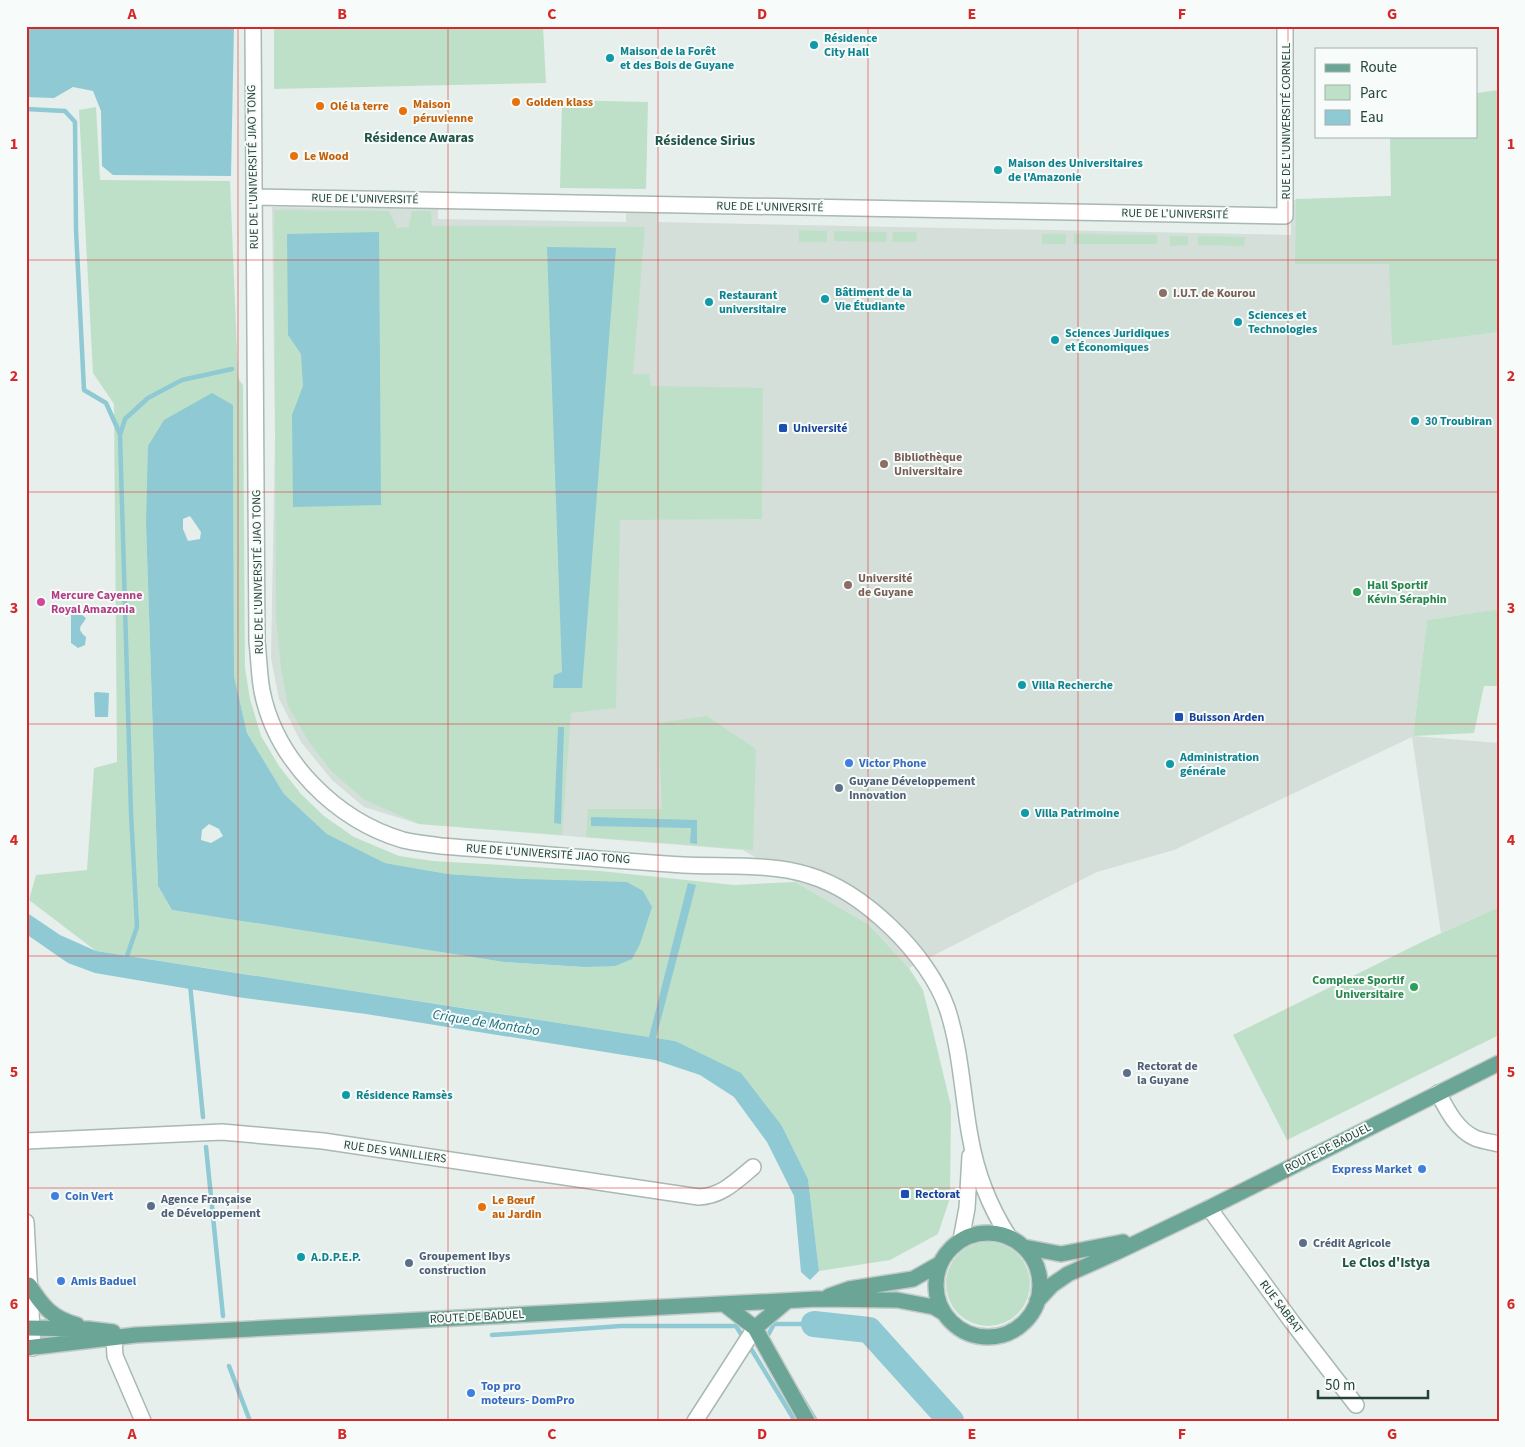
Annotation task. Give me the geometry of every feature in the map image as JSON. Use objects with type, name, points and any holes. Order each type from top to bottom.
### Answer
[{"type":"main road","name":"ROUTE DE BADUEL","points":[[1037,1301],[1052,1285],[1068,1274],[1209,1208],[1499,1063]]},
{"type":"main road","name":"ROUTE DE BADUEL","points":[[1024,1247],[1061,1254],[1112,1245],[1158,1232]]},
{"type":"main road","points":[[985,1233],[1009,1237],[1024,1247],[1032,1256],[1040,1278],[1037,1301],[1030,1314],[1013,1331],[992,1336],[978,1336],[965,1331],[953,1323],[944,1313],[939,1301],[936,1288],[937,1275],[941,1263],[947,1253],[961,1240],[973,1235],[985,1233]]},
{"type":"main road","name":"ROUTE DE BADUEL","points":[[817,1299],[849,1289],[913,1279],[941,1263]]},
{"type":"main road","points":[[30,1285],[41,1304],[62,1321],[88,1329]]},
{"type":"main road","name":"ROUTE DE BADUEL","points":[[30,1348],[136,1335],[817,1299],[897,1300],[934,1307],[944,1313]]},
{"type":"main road","points":[[755,1328],[787,1301]]},
{"type":"main road","points":[[724,1304],[755,1328],[808,1421]]},
{"type":"main road","name":"ROUTE DE BADUEL","points":[[29,1328],[88,1329],[136,1335]]},
{"type":"street","name":"RUE DE L'UNIVERSITÉ JIAO TONG","points":[[253,26],[257,642],[262,692],[276,732],[294,762],[324,796],[332,802],[363,823],[403,840],[450,847],[684,865],[780,869],[808,875],[844,890],[884,920],[915,953],[938,988],[952,1027],[957,1048],[970,1137]]},
{"type":"street","name":"RUE DE L'UNIVERSITÉ CORNELL","points":[[1285,26],[1285,216]]},
{"type":"street","name":"RUE DE L'UNIVERSITÉ","points":[[254,197],[1285,216]]},
{"type":"street","points":[[1438,1093],[1456,1123],[1468,1134],[1476,1139],[1499,1144]]},
{"type":"street","name":"RUE DES VANILLIERS","points":[[26,1142],[231,1133],[323,1141],[699,1197],[716,1194],[725,1190],[754,1168]]},
{"type":"street","points":[[970,1137],[984,1189],[995,1216],[1009,1237]]},
{"type":"street","points":[[961,1240],[967,1208],[970,1137]]},
{"type":"street","name":"RUE SABBAT","points":[[1209,1208],[1292,1322],[1356,1405]]},
{"type":"street","points":[[26,1222],[30,1285],[30,1348]]},
{"type":"street","points":[[695,1421],[755,1328]]},
{"type":"street","points":[[114,1338],[115,1356],[143,1421]]},
{"type":"shaded area","name":"Université de Guyane","points":[[1391,196],[1392,346],[1499,332],[1499,609],[1427,620],[1413,736],[1499,743],[1499,907],[1441,933],[1412,737],[1174,850],[1097,872],[909,968],[868,924],[743,850],[419,824],[364,807],[332,780],[301,742],[279,699],[271,658],[275,437],[272,207],[438,209],[438,219],[626,222],[626,212],[658,212],[658,222],[1291,235],[1291,200]]},
{"type":"green space","points":[[274,26],[543,26],[546,83],[274,89]]},
{"type":"green space","points":[[1499,90],[1499,332],[1392,346],[1389,264],[1295,264],[1296,199],[1391,196],[1390,138],[1478,138],[1478,93]]},
{"type":"green space","points":[[562,100],[648,102],[646,189],[560,188]]},
{"type":"green space","points":[[96,107],[100,180],[230,181],[238,376],[243,385],[245,668],[250,699],[261,736],[279,766],[301,794],[324,816],[354,837],[399,856],[433,861],[600,871],[734,885],[795,882],[868,924],[909,968],[923,990],[951,1106],[950,1198],[938,1234],[890,1260],[819,1271],[808,1179],[782,1126],[675,1041],[96,951],[29,900],[36,875],[87,870],[94,768],[117,762],[114,404],[93,373],[79,110]],"holes":[[[233,405],[234,676],[247,733],[284,794],[327,834],[385,863],[448,874],[523,879],[584,967],[504,962],[172,910],[158,886],[146,524]]]},
{"type":"green space","points":[[274,210],[389,211],[397,228],[409,227],[412,211],[431,211],[432,226],[645,227],[633,374],[649,374],[651,386],[763,388],[762,519],[620,520],[616,708],[571,713],[562,835],[419,824],[365,800],[332,772],[309,742],[288,706],[281,668],[276,620]]},
{"type":"green space","points":[[799,230],[827,231],[827,242],[799,242]]},
{"type":"green space","points":[[834,231],[887,232],[886,242],[834,241]]},
{"type":"green space","points":[[893,232],[917,232],[916,242],[892,242]]},
{"type":"green space","points":[[1042,234],[1066,234],[1066,244],[1042,244]]},
{"type":"green space","points":[[1074,234],[1157,235],[1157,244],[1074,244]]},
{"type":"green space","points":[[1170,236],[1188,236],[1188,245],[1170,246]]},
{"type":"green space","points":[[1198,236],[1245,237],[1244,246],[1198,245]]},
{"type":"green space","points":[[1499,609],[1499,686],[1484,686],[1474,733],[1413,736],[1427,620]]},
{"type":"green space","points":[[707,716],[756,749],[753,850],[586,837],[588,809],[662,809],[658,723]]},
{"type":"green space","name":"Complexe Sportif Universitaire","points":[[1499,907],[1499,1035],[1287,1140],[1233,1035],[1426,940]]},
{"type":"green space","points":[[988,1242],[1004,1245],[1018,1254],[1027,1268],[1030,1284],[1027,1300],[1018,1314],[1004,1323],[988,1326],[972,1323],[958,1314],[949,1300],[946,1284],[949,1268],[958,1254],[972,1245]]},
{"type":"water","points":[[26,26],[234,26],[231,176],[113,175],[102,166],[101,111],[93,91],[73,87],[54,98],[26,97]]},
{"type":"water","points":[[379,232],[381,505],[293,507],[292,415],[303,386],[301,354],[288,335],[287,234]]},
{"type":"water","points":[[547,247],[616,248],[582,688],[553,688],[554,675],[562,672]]},
{"type":"water","points":[[212,393],[233,405],[234,676],[247,733],[284,794],[327,834],[385,863],[448,874],[523,879],[627,882],[643,891],[652,907],[640,944],[632,959],[615,966],[584,967],[504,962],[172,910],[158,886],[146,524],[148,446],[164,420]],"holes":[[[190,516],[201,532],[200,539],[188,541],[183,529],[183,519]],[[209,824],[219,829],[223,836],[211,843],[201,840],[202,830]]]},
{"type":"water","points":[[71,615],[82,615],[86,618],[80,629],[86,637],[85,645],[78,648],[71,643]]},
{"type":"water","points":[[94,693],[109,693],[108,717],[95,717]]},
{"type":"water","points":[[558,727],[564,727],[561,824],[554,823]]},
{"type":"water","points":[[591,817],[697,820],[697,844],[690,843],[691,828],[591,826]]},
{"type":"water","points":[[688,883],[696,885],[656,1038],[675,1041],[741,1073],[782,1126],[808,1179],[819,1271],[810,1280],[801,1272],[794,1196],[767,1142],[734,1097],[700,1075],[655,1060],[366,1014],[237,997],[95,973],[68,963],[26,934],[26,912],[60,935],[96,951],[649,1037]]},
{"type":"waterway","points":[[26,109],[65,111],[75,122],[76,230],[84,390],[106,403],[120,434]]},
{"type":"waterway","points":[[126,959],[137,927],[131,813],[120,435],[125,419],[148,398],[182,380],[232,369]]},
{"type":"waterway","points":[[190,984],[203,1117]]},
{"type":"waterway","points":[[206,1147],[223,1316]]},
{"type":"waterway","points":[[769,1341],[767,1337],[774,1324],[814,1324]]},
{"type":"waterway","name":"Crique de Montabo","points":[[814,1324],[869,1330],[951,1421]]},
{"type":"waterway","points":[[492,1335],[621,1326],[736,1326],[741,1334]]},
{"type":"waterway","points":[[750,1347],[795,1421]]},
{"type":"waterway","points":[[229,1366],[250,1421]]},
{"type":"waterway","points":[[798,1391],[816,1421]]},
{"type":"place","name":"Résidence City Hall","points":[[814,45]]},
{"type":"place","name":"Maison de la Forêt et des Bois de Guyane","points":[[610,58]]},
{"type":"place","name":"Golden klass","points":[[516,102]]},
{"type":"place","name":"Olé la terre","points":[[320,106]]},
{"type":"place","name":"Maison péruvienne","points":[[403,111]]},
{"type":"place","name":"Le Wood","points":[[294,156]]},
{"type":"place","name":"Maison des Universitaires de l'Amazonie","points":[[998,170]]},
{"type":"place","name":"I.U.T. de Kourou","points":[[1163,293]]},
{"type":"place","name":"Bâtiment de la Vie Étudiante","points":[[825,299]]},
{"type":"place","name":"Restaurant universitaire","points":[[709,302]]},
{"type":"place","name":"Sciences et Technologies","points":[[1238,322]]},
{"type":"place","name":"Sciences Juridiques et Économiques","points":[[1055,340]]},
{"type":"place","name":"30 Troubiran","points":[[1415,421]]},
{"type":"place","name":"Université","points":[[783,428]]},
{"type":"place","name":"Bibliothèque Universitaire","points":[[884,464]]},
{"type":"place","name":"Université de Guyane","points":[[848,585]]},
{"type":"place","name":"Hall Sportif Kévin Séraphin","points":[[1357,592]]},
{"type":"place","name":"Mercure Cayenne Royal Amazonia","points":[[41,602]]},
{"type":"place","name":"Villa Recherche","points":[[1022,685]]},
{"type":"place","name":"Buisson Arden","points":[[1179,717]]},
{"type":"place","name":"Victor Phone","points":[[849,763]]},
{"type":"place","name":"Administration générale","points":[[1170,764]]},
{"type":"place","name":"Guyane Développement Innovation","points":[[839,788]]},
{"type":"place","name":"Villa Patrimoine","points":[[1025,813]]},
{"type":"place","name":"Complexe Sportif Universitaire","points":[[1414,987]]},
{"type":"place","name":"Rectorat de la Guyane","points":[[1127,1073]]},
{"type":"place","name":"Résidence Ramsès","points":[[346,1095]]},
{"type":"place","name":"Express Market","points":[[1422,1169]]},
{"type":"place","name":"Rectorat","points":[[905,1194]]},
{"type":"place","name":"Coin Vert","points":[[55,1196]]},
{"type":"place","name":"Agence Française de Développement","points":[[151,1206]]},
{"type":"place","name":"Le Bœuf au Jardin","points":[[482,1207]]},
{"type":"place","name":"Crédit Agricole","points":[[1303,1243]]},
{"type":"place","name":"A.D.P.E.P.","points":[[301,1257]]},
{"type":"place","name":"Groupement Ibys construction","points":[[409,1263]]},
{"type":"place","name":"Amis Baduel","points":[[61,1281]]},
{"type":"place","name":"Top pro moteurs- DomPro","points":[[471,1393]]},
{"type":"district","name":"Résidence Awaras","points":[[419,138]]},
{"type":"district","name":"Résidence Sirius","points":[[705,141]]},
{"type":"district","name":"Le Clos d'Istya","points":[[1386,1263]]}]
